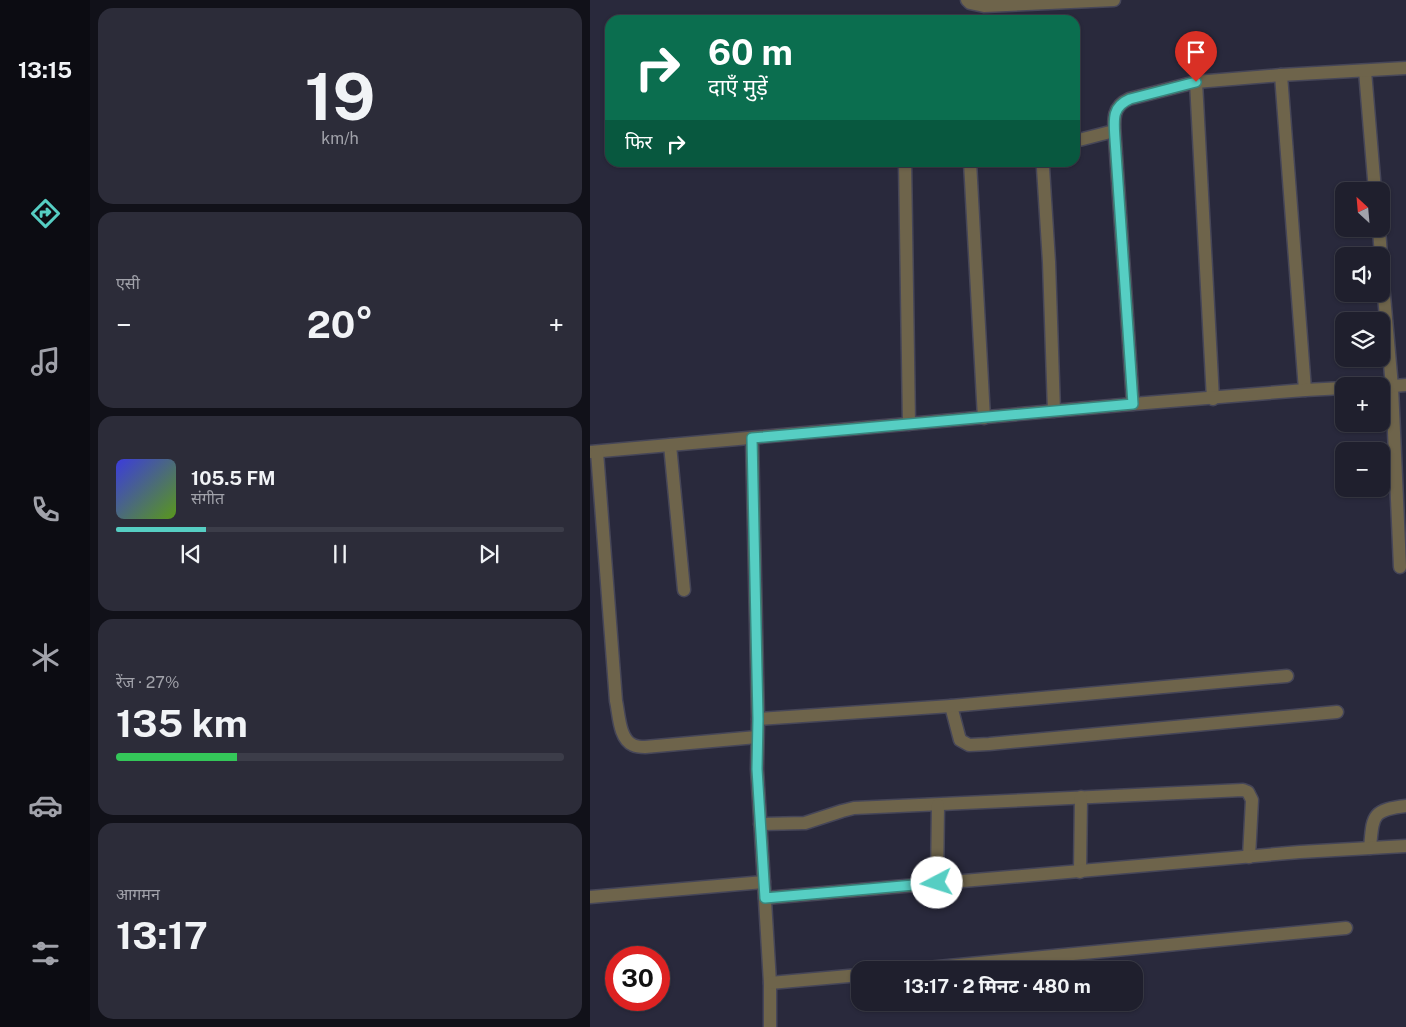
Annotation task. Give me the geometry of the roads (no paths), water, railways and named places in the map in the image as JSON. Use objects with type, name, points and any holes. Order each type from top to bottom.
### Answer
[{"type":"street","points":[[967,0],[970,3],[984,6],[1114,0]]},
{"type":"street","points":[[1133,404],[1114,131],[1117,108],[1121,103],[1196,82],[1406,68]]},
{"type":"street","points":[[1365,71],[1374,182]]},
{"type":"street","points":[[1281,75],[1305,390]]},
{"type":"street","points":[[1196,82],[1213,398]]},
{"type":"street","points":[[1080,140],[1114,131]]},
{"type":"street","points":[[905,167],[910,424]]},
{"type":"street","points":[[970,167],[984,418]]},
{"type":"street","points":[[1043,167],[1049,262],[1054,411]]},
{"type":"street","points":[[1383,302],[1387,377]]},
{"type":"street","points":[[1390,387],[1406,385]]},
{"type":"street","points":[[758,737],[645,747],[632,745],[625,738],[620,725],[616,701],[593,452],[1133,404],[1335,388]]},
{"type":"street","points":[[1390,429],[1400,567]]},
{"type":"street","points":[[752,438],[760,824],[770,983],[770,1027]]},
{"type":"street","points":[[670,445],[684,590]]},
{"type":"street","points":[[758,719],[951,706],[1287,676]]},
{"type":"street","points":[[951,706],[960,740],[969,745],[1337,712]]},
{"type":"street","points":[[760,824],[805,823],[842,810],[854,808],[1244,790],[1248,792],[1252,800],[1250,858]]},
{"type":"street","points":[[1080,872],[1081,798]]},
{"type":"street","points":[[937,883],[938,805]]},
{"type":"street","points":[[1370,848],[1372,822],[1378,813],[1389,808],[1406,806]]},
{"type":"street","points":[[765,898],[1250,858],[1300,852],[1406,846]]},
{"type":"street","points":[[590,897],[764,882]]},
{"type":"street","points":[[1001,961],[1346,928]]},
{"type":"street","points":[[770,983],[851,975]]}]
